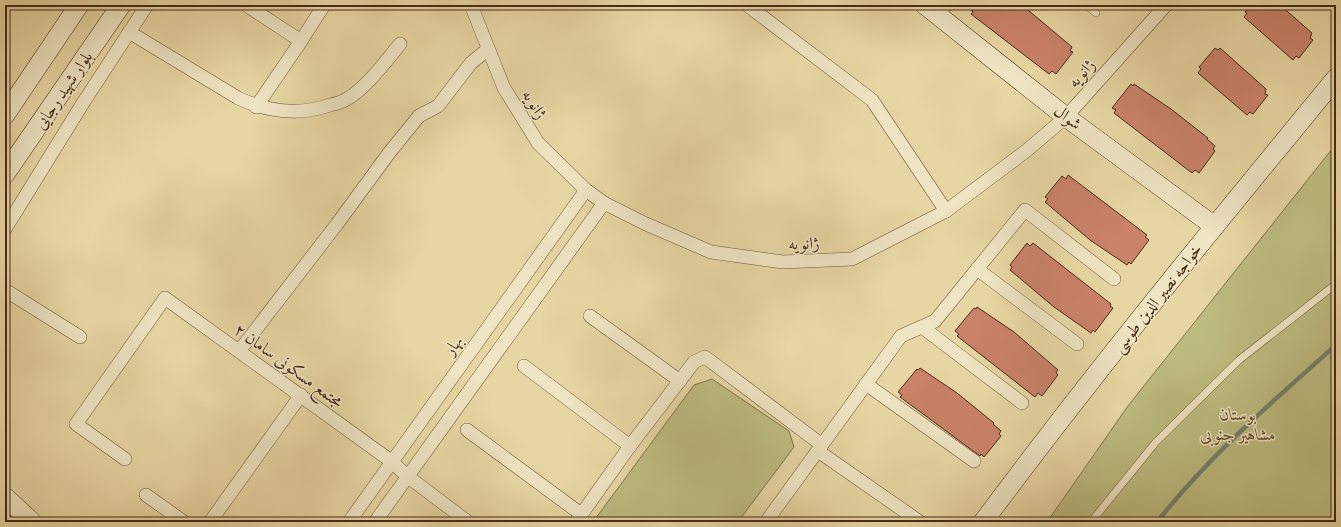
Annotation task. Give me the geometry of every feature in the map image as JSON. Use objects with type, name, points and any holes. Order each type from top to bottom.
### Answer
[{"type":"street","name":"بلوار شهید رجایی","points":[[5,115],[79,5]]},
{"type":"street","name":"بلوار شهید رجایی","points":[[5,174],[121,5]]},
{"type":"street","points":[[5,229],[83,103],[147,5]]},
{"type":"street","points":[[246,5],[301,41]]},
{"type":"street","points":[[256,107],[324,5]]},
{"type":"street","name":"ژانویه","points":[[471,5],[504,88],[538,143],[586,190],[604,203],[646,224],[711,252],[783,262],[852,259],[946,211],[1026,151],[1066,117],[1166,5]]},
{"type":"street","points":[[747,5],[872,100],[946,211]]},
{"type":"street","name":"شوال","points":[[925,5],[945,11],[1066,117],[1214,226]]},
{"type":"street","points":[[129,32],[238,98],[256,107],[283,112],[315,110],[347,100],[372,77],[400,44]]},
{"type":"street","points":[[240,350],[419,116],[438,106],[471,63],[488,49]]},
{"type":"street","name":"خواجه نصیر الدین طوسی","points":[[983,522],[1024,467],[1214,226],[1336,78]]},
{"type":"street","name":"بهار","points":[[350,522],[391,461],[586,190]]},
{"type":"street","points":[[375,522],[604,203]]},
{"type":"street","points":[[771,520],[820,448],[901,336],[935,321],[1025,210],[1114,279]]},
{"type":"street","points":[[977,269],[1077,344]]},
{"type":"street","points":[[5,290],[80,338]]},
{"type":"street","name":"مجتمع مسکونی سامان ۲","points":[[125,459],[76,424],[165,298],[240,350],[391,461],[407,476],[468,522]]},
{"type":"street","points":[[590,316],[680,381]]},
{"type":"street","points":[[922,327],[1022,403]]},
{"type":"street","points":[[467,430],[578,518],[630,446],[694,362],[705,356],[820,448],[920,522]]},
{"type":"street","points":[[524,366],[630,446]]},
{"type":"street","points":[[866,384],[974,461]]},
{"type":"street","points":[[210,522],[301,395]]},
{"type":"street","points":[[146,495],[184,522]]},
{"type":"street","points":[[5,497],[32,522]]},
{"type":"lane","points":[[1086,5],[1096,13]]},
{"type":"lane","points":[[1091,522],[1156,442],[1239,360],[1336,284]]},
{"type":"green space","name":"بوستان مشاهیر جنوبی","points":[[1336,144],[1336,522],[1047,522],[1128,406]]},
{"type":"green space","points":[[712,379],[789,431],[794,447],[738,522],[593,522],[694,385]]},
{"type":"building","points":[[965,5],[1031,5],[1028,10],[1072,47],[1070,51],[1073,52],[1056,74],[1052,71],[1049,74],[971,14],[973,12]]},
{"type":"building","points":[[1250,5],[1280,5],[1312,33],[1310,38],[1313,40],[1299,58],[1296,56],[1293,60],[1244,17],[1247,13],[1245,12]]},
{"type":"building","points":[[1215,48],[1218,50],[1220,48],[1266,89],[1265,94],[1268,95],[1253,114],[1250,112],[1247,115],[1198,73],[1201,69],[1199,67]]},
{"type":"building","points":[[1131,84],[1133,86],[1134,84],[1171,109],[1208,138],[1207,139],[1215,146],[1213,149],[1215,151],[1199,173],[1195,170],[1192,173],[1114,113],[1116,110],[1112,108]]},
{"type":"building","points":[[1068,175],[1147,235],[1145,237],[1149,240],[1131,264],[1129,262],[1127,265],[1090,240],[1045,202],[1048,199],[1045,197],[1062,176],[1066,179]]},
{"type":"building","points":[[1027,243],[1030,246],[1033,243],[1111,304],[1110,306],[1113,308],[1095,332],[1093,330],[1091,333],[1054,307],[1010,270],[1012,267],[1010,265]]},
{"type":"building","points":[[977,307],[1014,332],[1058,370],[1056,373],[1058,375],[1042,396],[1038,393],[1035,397],[957,336],[959,334],[955,331],[974,308],[976,309]]},
{"type":"building","points":[[920,368],[957,393],[994,423],[993,424],[1001,431],[999,434],[1001,436],[984,457],[981,454],[980,456],[900,397],[902,395],[898,392],[917,369],[918,370]]},
{"type":"waterway","points":[[1157,522],[1220,451],[1336,345]]}]
